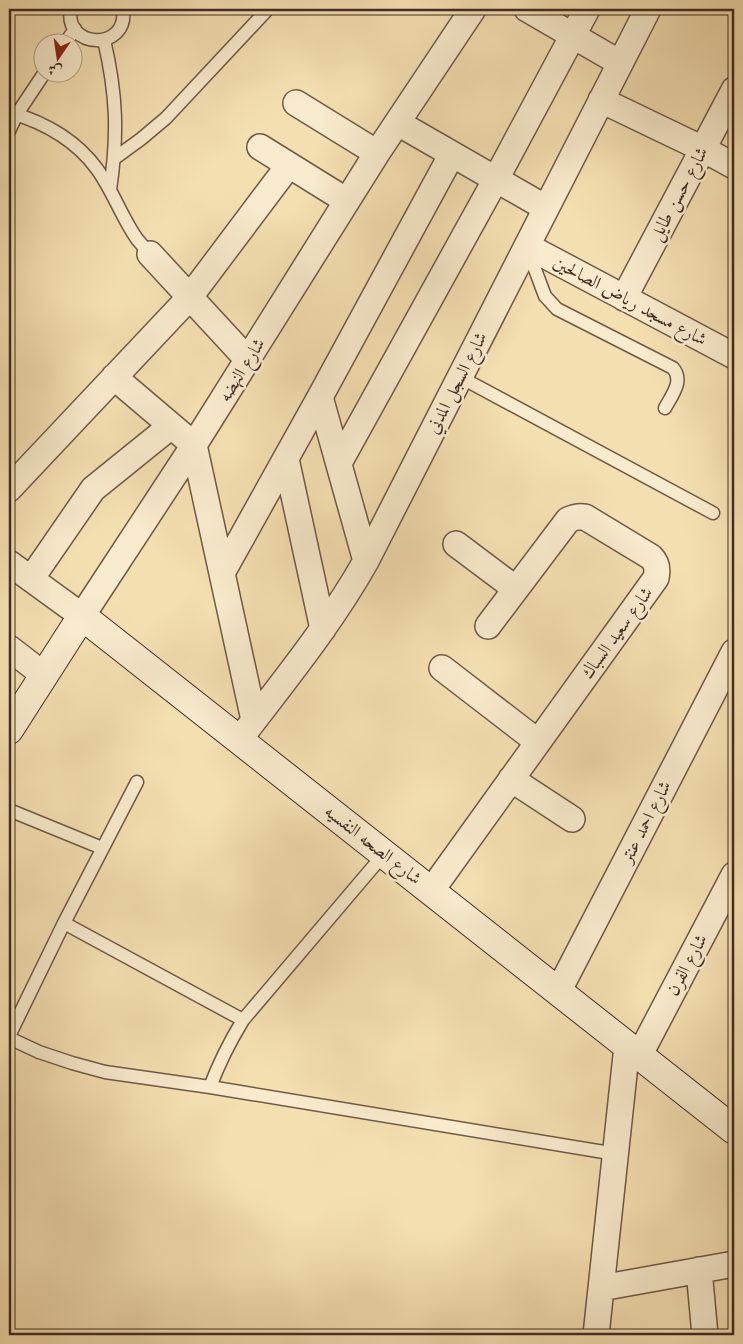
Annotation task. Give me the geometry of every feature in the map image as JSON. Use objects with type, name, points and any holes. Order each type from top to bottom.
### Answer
[{"type":"main road","name":"شارع النهضه","points":[[9,730],[82,616]]},
{"type":"main road","name":"شارع الصحه النفسيه","points":[[82,616],[246,730],[384,854],[734,1130]]},
{"type":"street","name":"شارع النهضه","points":[[82,616],[194,445],[378,153],[473,9]]},
{"type":"street","points":[[527,9],[620,63]]},
{"type":"street","points":[[339,463],[496,179],[587,9]]},
{"type":"street","name":"شارع السجل المدني","points":[[246,730],[323,629],[351,588],[648,9]]},
{"type":"street","name":"شارع حسن طايل","points":[[624,298],[734,90]]},
{"type":"street","points":[[601,100],[734,166]]},
{"type":"street","points":[[296,103],[378,153]]},
{"type":"street","points":[[398,123],[546,208]]},
{"type":"street","points":[[260,147],[347,202]]},
{"type":"street","points":[[222,573],[452,154]]},
{"type":"street","points":[[9,488],[189,298],[289,165]]},
{"type":"street","name":"شارع مسجد رياض الصالحين","points":[[526,246],[734,355]]},
{"type":"street","points":[[150,254],[248,360]]},
{"type":"street","points":[[114,377],[194,445],[222,573],[246,730]]},
{"type":"street","points":[[320,397],[366,561]]},
{"type":"street","points":[[31,579],[93,489],[171,426]]},
{"type":"street","points":[[286,459],[323,629]]},
{"type":"street","name":"شارع سعيد السباك","points":[[431,891],[656,578],[657,566],[651,557],[584,517],[576,516],[568,520],[488,626]]},
{"type":"street","points":[[456,544],[516,589]]},
{"type":"street","name":"شارع الصحه النفسيه","points":[[9,563],[82,616]]},
{"type":"street","points":[[9,648],[44,675]]},
{"type":"street","name":"شارع احمد عنتر","points":[[558,992],[734,652]]},
{"type":"street","points":[[442,668],[538,742]]},
{"type":"street","points":[[511,780],[572,819]]},
{"type":"street","name":"شارع الفرن","points":[[633,1051],[734,875]]},
{"type":"street","points":[[596,1335],[616,1154],[633,1051]]},
{"type":"street","points":[[601,1288],[734,1264]]},
{"type":"street","points":[[699,1270],[705,1335]]},
{"type":"lane","points":[[71,9],[71,22],[75,29],[81,35],[96,41],[104,40],[118,31],[125,11]]},
{"type":"lane","points":[[114,158],[166,118],[268,9]]},
{"type":"lane","points":[[104,40],[115,94],[116,126],[110,190]]},
{"type":"lane","points":[[9,131],[13,113],[37,82]]},
{"type":"lane","points":[[13,113],[53,130],[84,154],[98,170],[137,239],[150,254]]},
{"type":"lane","points":[[526,246],[545,296],[558,309],[676,371],[679,381],[665,408]]},
{"type":"lane","points":[[460,377],[713,513]]},
{"type":"lane","points":[[137,782],[64,923],[9,1037],[39,1052],[105,1072],[210,1087],[616,1154]]},
{"type":"lane","points":[[9,810],[102,848]]},
{"type":"lane","points":[[210,1087],[230,1041],[243,1020],[384,854]]},
{"type":"lane","points":[[64,923],[243,1020]]}]
